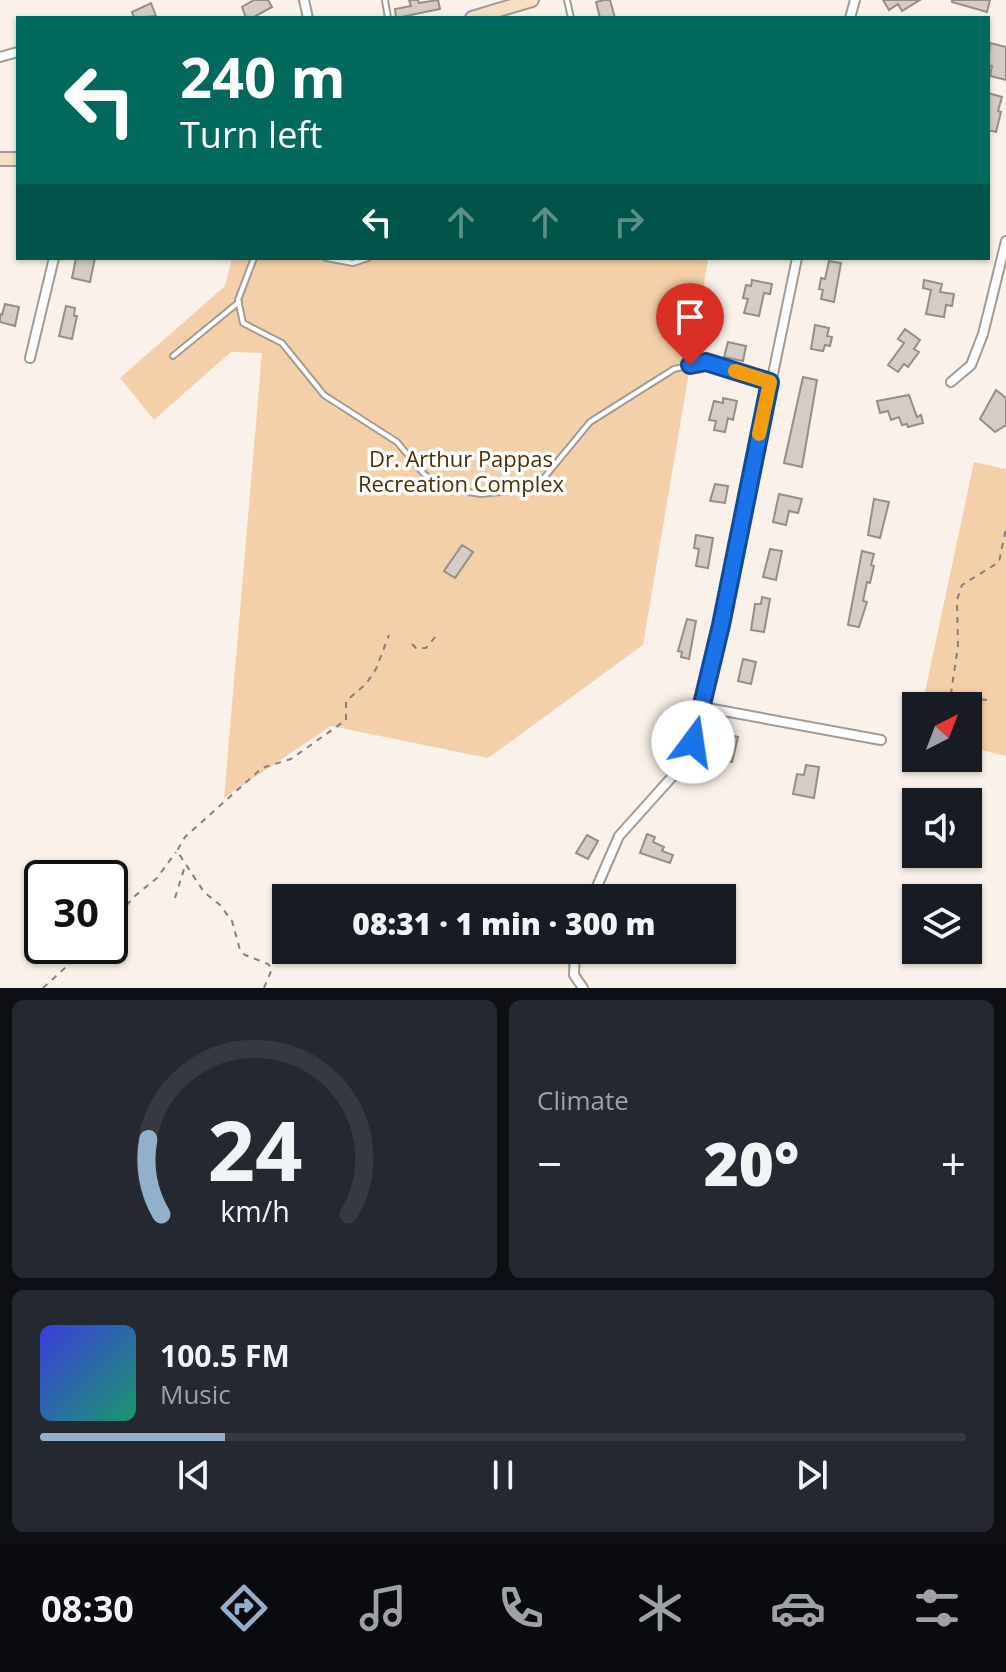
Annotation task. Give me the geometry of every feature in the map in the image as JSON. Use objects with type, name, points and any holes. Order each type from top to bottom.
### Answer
[{"type":"street","points":[[478,16],[530,0]]},
{"type":"street","points":[[951,382],[971,365],[983,334],[1006,241]]},
{"type":"street","points":[[30,358],[54,260]]},
{"type":"street","points":[[598,884],[619,836],[686,759],[702,707],[797,260]]},
{"type":"street","points":[[702,707],[881,740]]},
{"type":"street","points":[[574,964],[574,975],[583,988]]},
{"type":"lane","points":[[253,260],[239,302],[243,323],[282,343],[324,395],[397,442],[424,474],[442,488],[481,494],[521,490],[543,479],[590,422],[674,369],[706,362],[770,382]]},
{"type":"lane","points":[[337,260],[353,263],[362,260]]},
{"type":"lane","points":[[173,356],[239,302]]},
{"type":"path","points":[[987,700],[956,697],[951,693],[958,646],[957,600],[962,585],[999,562],[1006,528]]},
{"type":"path","points":[[128,904],[157,878],[185,837],[262,768],[291,759],[346,720],[346,701],[366,684],[376,669],[389,635]]},
{"type":"path","points":[[412,644],[416,648],[426,648],[436,636]]},
{"type":"path","points":[[177,851],[204,892],[220,905],[232,921],[240,950],[272,969],[264,988]]},
{"type":"path","points":[[175,898],[186,865]]},
{"type":"path","points":[[43,988],[69,964]]},
{"type":"green space","name":"Dr. Arthur Pappas Recreation Complex","points":[[232,260],[708,260],[643,645],[488,758],[331,726],[224,798],[262,353],[231,352],[154,420],[120,378],[225,286]]},
{"type":"green space","points":[[974,462],[1006,469],[1006,756],[982,750],[982,692],[925,692]]},
{"type":"building","points":[[254,0],[268,0],[272,7],[256,16],[245,16],[242,7]]},
{"type":"building","points":[[409,0],[418,0],[419,3],[438,0],[440,9],[396,16],[395,9],[411,6]]},
{"type":"building","points":[[610,0],[614,16],[600,16],[596,2]]},
{"type":"building","points":[[883,0],[920,0],[902,11],[898,4],[889,10]]},
{"type":"building","points":[[952,0],[990,0],[987,12]]},
{"type":"building","points":[[151,3],[156,16],[133,16],[132,12]]},
{"type":"building","points":[[990,43],[1006,47],[1006,80],[990,76]]},
{"type":"building","points":[[990,94],[1002,97],[996,132],[990,130]]},
{"type":"building","points":[[76,260],[95,260],[90,282],[72,278]]},
{"type":"building","points":[[829,261],[841,263],[834,302],[821,299],[823,290],[819,289]]},
{"type":"building","points":[[752,280],[772,284],[770,294],[764,293],[759,316],[744,313],[748,299],[743,298],[746,285],[751,286]]},
{"type":"building","points":[[924,280],[942,284],[940,292],[954,294],[952,306],[946,305],[944,317],[926,314],[931,290],[923,288]]},
{"type":"building","points":[[5,304],[19,307],[15,326],[0,322]]},
{"type":"building","points":[[66,306],[75,308],[74,316],[77,316],[72,339],[59,336]]},
{"type":"building","points":[[815,325],[829,328],[827,336],[832,337],[830,346],[825,345],[823,351],[811,349]]},
{"type":"building","points":[[905,329],[920,340],[914,349],[919,352],[908,367],[904,364],[898,372],[888,365],[904,343],[898,339]]},
{"type":"building","points":[[728,342],[746,346],[743,361],[724,357]]},
{"type":"building","points":[[803,377],[817,380],[802,467],[784,463]]},
{"type":"building","points":[[996,390],[1006,398],[1006,425],[995,432],[980,419]]},
{"type":"building","points":[[909,395],[917,417],[921,415],[923,423],[908,427],[907,424],[902,425],[899,417],[891,420],[888,411],[880,413],[877,401]]},
{"type":"building","points":[[723,398],[737,401],[733,420],[728,418],[725,432],[714,430],[716,421],[709,420],[714,401],[723,403]]},
{"type":"building","points":[[715,484],[728,486],[725,503],[710,501]]},
{"type":"building","points":[[779,494],[802,499],[798,513],[789,511],[786,525],[773,522]]},
{"type":"building","points":[[874,499],[889,502],[880,538],[868,535]]},
{"type":"building","points":[[696,535],[713,538],[708,568],[696,566],[699,549],[694,548]]},
{"type":"building","points":[[462,545],[473,552],[455,578],[444,571]]},
{"type":"building","points":[[770,549],[782,551],[776,580],[763,577]]},
{"type":"building","points":[[862,551],[874,554],[871,565],[874,566],[870,583],[867,582],[863,601],[867,602],[859,627],[848,625]]},
{"type":"building","points":[[762,597],[770,599],[764,632],[751,630],[755,604],[761,604]]},
{"type":"building","points":[[687,619],[696,621],[689,659],[681,657],[682,652],[678,651]]},
{"type":"building","points":[[743,659],[756,662],[751,684],[738,681]]},
{"type":"building","points":[[726,734],[738,737],[732,762],[716,758],[720,740],[724,741]]},
{"type":"building","points":[[806,765],[819,767],[814,798],[793,794],[797,774],[804,775]]},
{"type":"building","points":[[647,834],[655,837],[653,842],[664,847],[662,851],[673,855],[670,863],[640,853]]},
{"type":"building","points":[[587,835],[598,841],[588,859],[576,853]]},
{"type":"slow traffic","points":[[735,371],[770,382],[759,434]]},
{"type":"route","points":[[690,365],[706,362],[770,382],[721,625],[693,742]]}]
